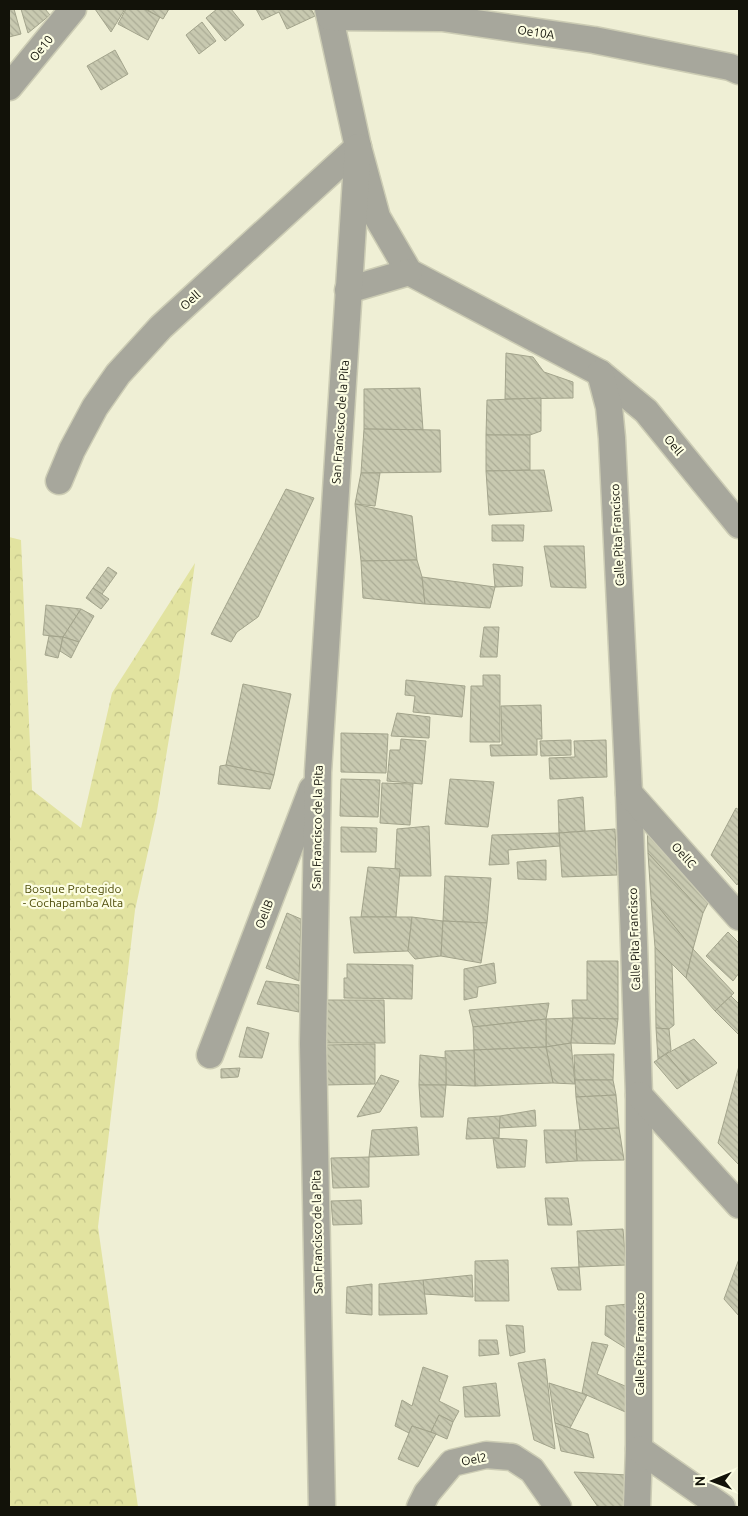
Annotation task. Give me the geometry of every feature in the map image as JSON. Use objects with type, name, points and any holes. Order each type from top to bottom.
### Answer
[{"type":"street","name":"Oe10","points":[[9,88],[73,9]]},
{"type":"street","name":"Oe10A","points":[[329,13],[442,18],[594,40],[730,67],[739,72]]},
{"type":"street","name":"San Francisco de la Pita","points":[[329,13],[358,147],[378,217],[409,272]]},
{"type":"street","name":"San Francisco de la Pita","points":[[322,1507],[313,1044],[318,772],[358,147]]},
{"type":"street","name":"Oell","points":[[58,482],[72,450],[95,408],[118,374],[161,327],[358,147]]},
{"type":"street","points":[[348,290],[409,272],[600,373]]},
{"type":"street","name":"Oell","points":[[600,373],[646,410],[739,525]]},
{"type":"street","name":"Calle Pita Francisco","points":[[600,373],[609,407],[612,438],[629,793],[639,1095],[637,1507]]},
{"type":"street","name":"OellB","points":[[210,1055],[318,772]]},
{"type":"street","name":"OellC","points":[[629,793],[739,917]]},
{"type":"street","points":[[639,1095],[739,1205]]},
{"type":"street","points":[[638,1449],[722,1507]]},
{"type":"street","name":"Oel2","points":[[420,1507],[427,1492],[452,1463],[486,1455],[512,1457],[532,1470],[558,1507]]},
{"type":"green space","name":"Bosque Protegido - Cochapamba Alta","points":[[9,537],[21,540],[32,790],[81,828],[112,693],[195,563],[180,672],[157,811],[135,910],[98,1227],[138,1507],[9,1507]]},
{"type":"building","points":[[9,9],[14,9],[21,34],[9,37]]},
{"type":"building","points":[[21,9],[45,9],[50,15],[28,33]]},
{"type":"building","points":[[95,9],[125,9],[111,32]]},
{"type":"building","points":[[126,9],[144,9],[160,17],[148,40],[118,24]]},
{"type":"building","points":[[146,9],[169,9],[163,19]]},
{"type":"building","points":[[217,9],[231,9],[244,25],[225,41],[206,18]]},
{"type":"building","points":[[256,9],[311,9],[315,16],[287,29],[279,12],[262,20]]},
{"type":"building","points":[[202,22],[216,41],[199,54],[186,35]]},
{"type":"building","points":[[115,50],[128,74],[101,90],[87,66]]},
{"type":"building","points":[[506,353],[533,357],[544,372],[573,382],[573,398],[505,399]]},
{"type":"building","points":[[420,388],[423,430],[364,429],[364,389]]},
{"type":"building","points":[[541,398],[541,431],[530,435],[486,435],[487,400]]},
{"type":"building","points":[[364,429],[440,430],[441,472],[361,473]]},
{"type":"building","points":[[486,435],[530,435],[530,470],[486,471]]},
{"type":"building","points":[[544,470],[552,511],[489,515],[486,471]]},
{"type":"building","points":[[361,473],[380,473],[375,506],[355,504]]},
{"type":"building","points":[[286,489],[314,498],[258,617],[237,632],[231,642],[211,634]]},
{"type":"building","points":[[355,504],[412,516],[417,560],[361,561]]},
{"type":"building","points":[[492,525],[524,525],[523,541],[492,541]]},
{"type":"building","points":[[544,546],[584,546],[586,588],[551,587]]},
{"type":"building","points":[[417,560],[422,577],[425,604],[363,598],[361,561]]},
{"type":"building","points":[[493,564],[523,567],[522,586],[495,587]]},
{"type":"building","points":[[108,567],[117,573],[102,594],[93,588]]},
{"type":"building","points":[[422,577],[495,587],[490,608],[425,604]]},
{"type":"building","points":[[93,588],[109,599],[101,609],[86,598]]},
{"type":"building","points":[[46,605],[81,609],[63,637],[43,635]]},
{"type":"building","points":[[81,609],[94,616],[79,642],[63,637]]},
{"type":"building","points":[[484,627],[499,627],[497,657],[480,657]]},
{"type":"building","points":[[49,636],[63,637],[58,658],[45,655]]},
{"type":"building","points":[[63,637],[79,642],[71,658],[60,651]]},
{"type":"building","points":[[483,675],[500,675],[500,742],[470,742],[471,686],[483,686]]},
{"type":"building","points":[[406,680],[465,686],[462,717],[413,712],[415,696],[405,695]]},
{"type":"building","points":[[243,684],[291,694],[274,775],[226,765]]},
{"type":"building","points":[[541,705],[542,739],[537,739],[537,755],[491,756],[490,745],[502,745],[501,706]]},
{"type":"building","points":[[397,713],[430,717],[429,738],[391,736]]},
{"type":"building","points":[[341,733],[388,734],[386,773],[341,772]]},
{"type":"building","points":[[401,739],[426,741],[422,784],[387,781],[390,750],[400,750]]},
{"type":"building","points":[[571,740],[571,755],[541,756],[540,741]]},
{"type":"building","points":[[606,740],[607,777],[550,779],[549,758],[575,757],[574,741]]},
{"type":"building","points":[[226,765],[274,775],[270,789],[218,784],[220,766]]},
{"type":"building","points":[[341,779],[380,780],[378,817],[340,816]]},
{"type":"building","points":[[450,779],[494,782],[488,827],[445,824]]},
{"type":"building","points":[[382,783],[413,784],[410,825],[380,823]]},
{"type":"building","points":[[583,797],[585,831],[559,833],[558,800]]},
{"type":"building","points":[[736,808],[739,810],[739,881],[737,885],[711,855]]},
{"type":"building","points":[[647,820],[712,895],[703,913],[648,853]]},
{"type":"building","points":[[429,826],[431,876],[399,876],[400,869],[395,869],[397,829]]},
{"type":"building","points":[[341,827],[377,828],[376,852],[341,852]]},
{"type":"building","points":[[615,829],[617,875],[562,877],[559,833]]},
{"type":"building","points":[[559,833],[560,846],[508,850],[509,864],[489,865],[492,835]]},
{"type":"building","points":[[648,853],[703,913],[693,949],[651,898]]},
{"type":"building","points":[[546,860],[546,880],[518,879],[517,862]]},
{"type":"building","points":[[368,867],[400,869],[396,917],[361,917]]},
{"type":"building","points":[[445,876],[491,878],[487,923],[443,921]]},
{"type":"building","points":[[651,898],[693,949],[686,978],[655,947]]},
{"type":"building","points":[[287,913],[301,919],[299,981],[266,968]]},
{"type":"building","points":[[350,917],[412,917],[408,951],[354,953]]},
{"type":"building","points":[[412,917],[443,921],[441,956],[415,959],[408,951]]},
{"type":"building","points":[[443,921],[487,923],[481,963],[441,956]]},
{"type":"building","points":[[728,932],[739,943],[739,973],[733,981],[706,956]]},
{"type":"building","points":[[655,947],[672,964],[674,1025],[669,1029],[656,1028]]},
{"type":"building","points":[[693,949],[734,993],[715,1011],[686,978]]},
{"type":"building","points":[[587,961],[618,961],[618,1019],[573,1018],[572,1000],[587,1000]]},
{"type":"building","points":[[494,963],[496,983],[478,987],[477,997],[464,1000],[464,969]]},
{"type":"building","points":[[347,964],[413,965],[412,999],[344,998],[344,978],[347,978]]},
{"type":"building","points":[[266,981],[299,985],[299,1012],[257,1004]]},
{"type":"building","points":[[731,996],[739,1004],[739,1035],[715,1011]]},
{"type":"building","points":[[323,1000],[384,1000],[385,1043],[323,1043]]},
{"type":"building","points":[[549,1003],[546,1019],[473,1027],[469,1010]]},
{"type":"building","points":[[573,1018],[571,1043],[546,1047],[546,1019]]},
{"type":"building","points":[[573,1018],[618,1019],[615,1044],[571,1043]]},
{"type":"building","points":[[546,1019],[546,1047],[474,1050],[473,1027]]},
{"type":"building","points":[[247,1027],[269,1033],[262,1058],[239,1057]]},
{"type":"building","points":[[656,1028],[669,1029],[671,1050],[658,1059]]},
{"type":"building","points":[[694,1039],[717,1063],[689,1081],[666,1054]]},
{"type":"building","points":[[571,1043],[575,1084],[553,1083],[546,1047]]},
{"type":"building","points":[[375,1044],[375,1084],[325,1085],[324,1045]]},
{"type":"building","points":[[546,1047],[553,1083],[475,1086],[474,1050]]},
{"type":"building","points":[[474,1050],[475,1086],[446,1085],[445,1051]]},
{"type":"building","points":[[614,1054],[613,1080],[575,1080],[574,1055]]},
{"type":"building","points":[[666,1054],[689,1081],[677,1089],[654,1062]]},
{"type":"building","points":[[420,1055],[446,1058],[446,1085],[419,1085]]},
{"type":"building","points":[[739,1066],[739,1165],[718,1143]]},
{"type":"building","points":[[240,1068],[238,1077],[221,1078],[221,1069]]},
{"type":"building","points":[[381,1075],[399,1081],[380,1112],[357,1117]]},
{"type":"building","points":[[575,1080],[613,1080],[616,1095],[576,1097]]},
{"type":"building","points":[[419,1085],[446,1085],[443,1117],[421,1117]]},
{"type":"building","points":[[616,1095],[619,1128],[580,1130],[576,1097]]},
{"type":"building","points":[[535,1110],[536,1126],[499,1128],[500,1116]]},
{"type":"building","points":[[500,1116],[499,1138],[466,1139],[468,1118]]},
{"type":"building","points":[[417,1127],[419,1155],[369,1157],[372,1130]]},
{"type":"building","points":[[619,1128],[624,1160],[577,1161],[575,1130]]},
{"type":"building","points":[[544,1130],[575,1130],[577,1161],[546,1163]]},
{"type":"building","points":[[493,1138],[527,1140],[525,1167],[497,1168]]},
{"type":"building","points":[[369,1157],[369,1187],[333,1188],[331,1158]]},
{"type":"building","points":[[545,1198],[568,1198],[572,1225],[548,1225]]},
{"type":"building","points":[[361,1200],[362,1224],[333,1225],[331,1201]]},
{"type":"building","points":[[623,1229],[626,1265],[579,1267],[577,1231]]},
{"type":"building","points":[[739,1259],[739,1316],[724,1299]]},
{"type":"building","points":[[508,1260],[509,1301],[475,1301],[475,1261]]},
{"type":"building","points":[[579,1267],[581,1290],[558,1290],[551,1268]]},
{"type":"building","points":[[472,1275],[473,1297],[424,1294],[423,1280]]},
{"type":"building","points":[[423,1280],[427,1314],[379,1315],[379,1284]]},
{"type":"building","points":[[372,1284],[372,1315],[346,1313],[347,1287]]},
{"type":"building","points":[[629,1304],[632,1352],[605,1335],[606,1306]]},
{"type":"building","points":[[506,1325],[523,1326],[525,1352],[510,1356]]},
{"type":"building","points":[[479,1340],[497,1340],[499,1354],[479,1356]]},
{"type":"building","points":[[592,1342],[608,1345],[597,1374],[632,1389],[630,1414],[582,1393]]},
{"type":"building","points":[[545,1359],[555,1449],[534,1440],[518,1363]]},
{"type":"building","points":[[423,1367],[448,1376],[439,1401],[459,1411],[453,1422],[439,1415],[431,1432],[412,1426],[409,1433],[395,1426],[402,1400],[412,1406]]},
{"type":"building","points":[[496,1383],[500,1416],[465,1417],[463,1387]]},
{"type":"building","points":[[549,1383],[587,1395],[570,1428],[555,1423]]},
{"type":"building","points":[[439,1415],[453,1422],[447,1439],[431,1432]]},
{"type":"building","points":[[555,1423],[588,1434],[594,1458],[561,1451]]},
{"type":"building","points":[[412,1426],[436,1434],[418,1467],[398,1459]]},
{"type":"building","points":[[574,1472],[627,1475],[627,1507],[598,1507]]}]
